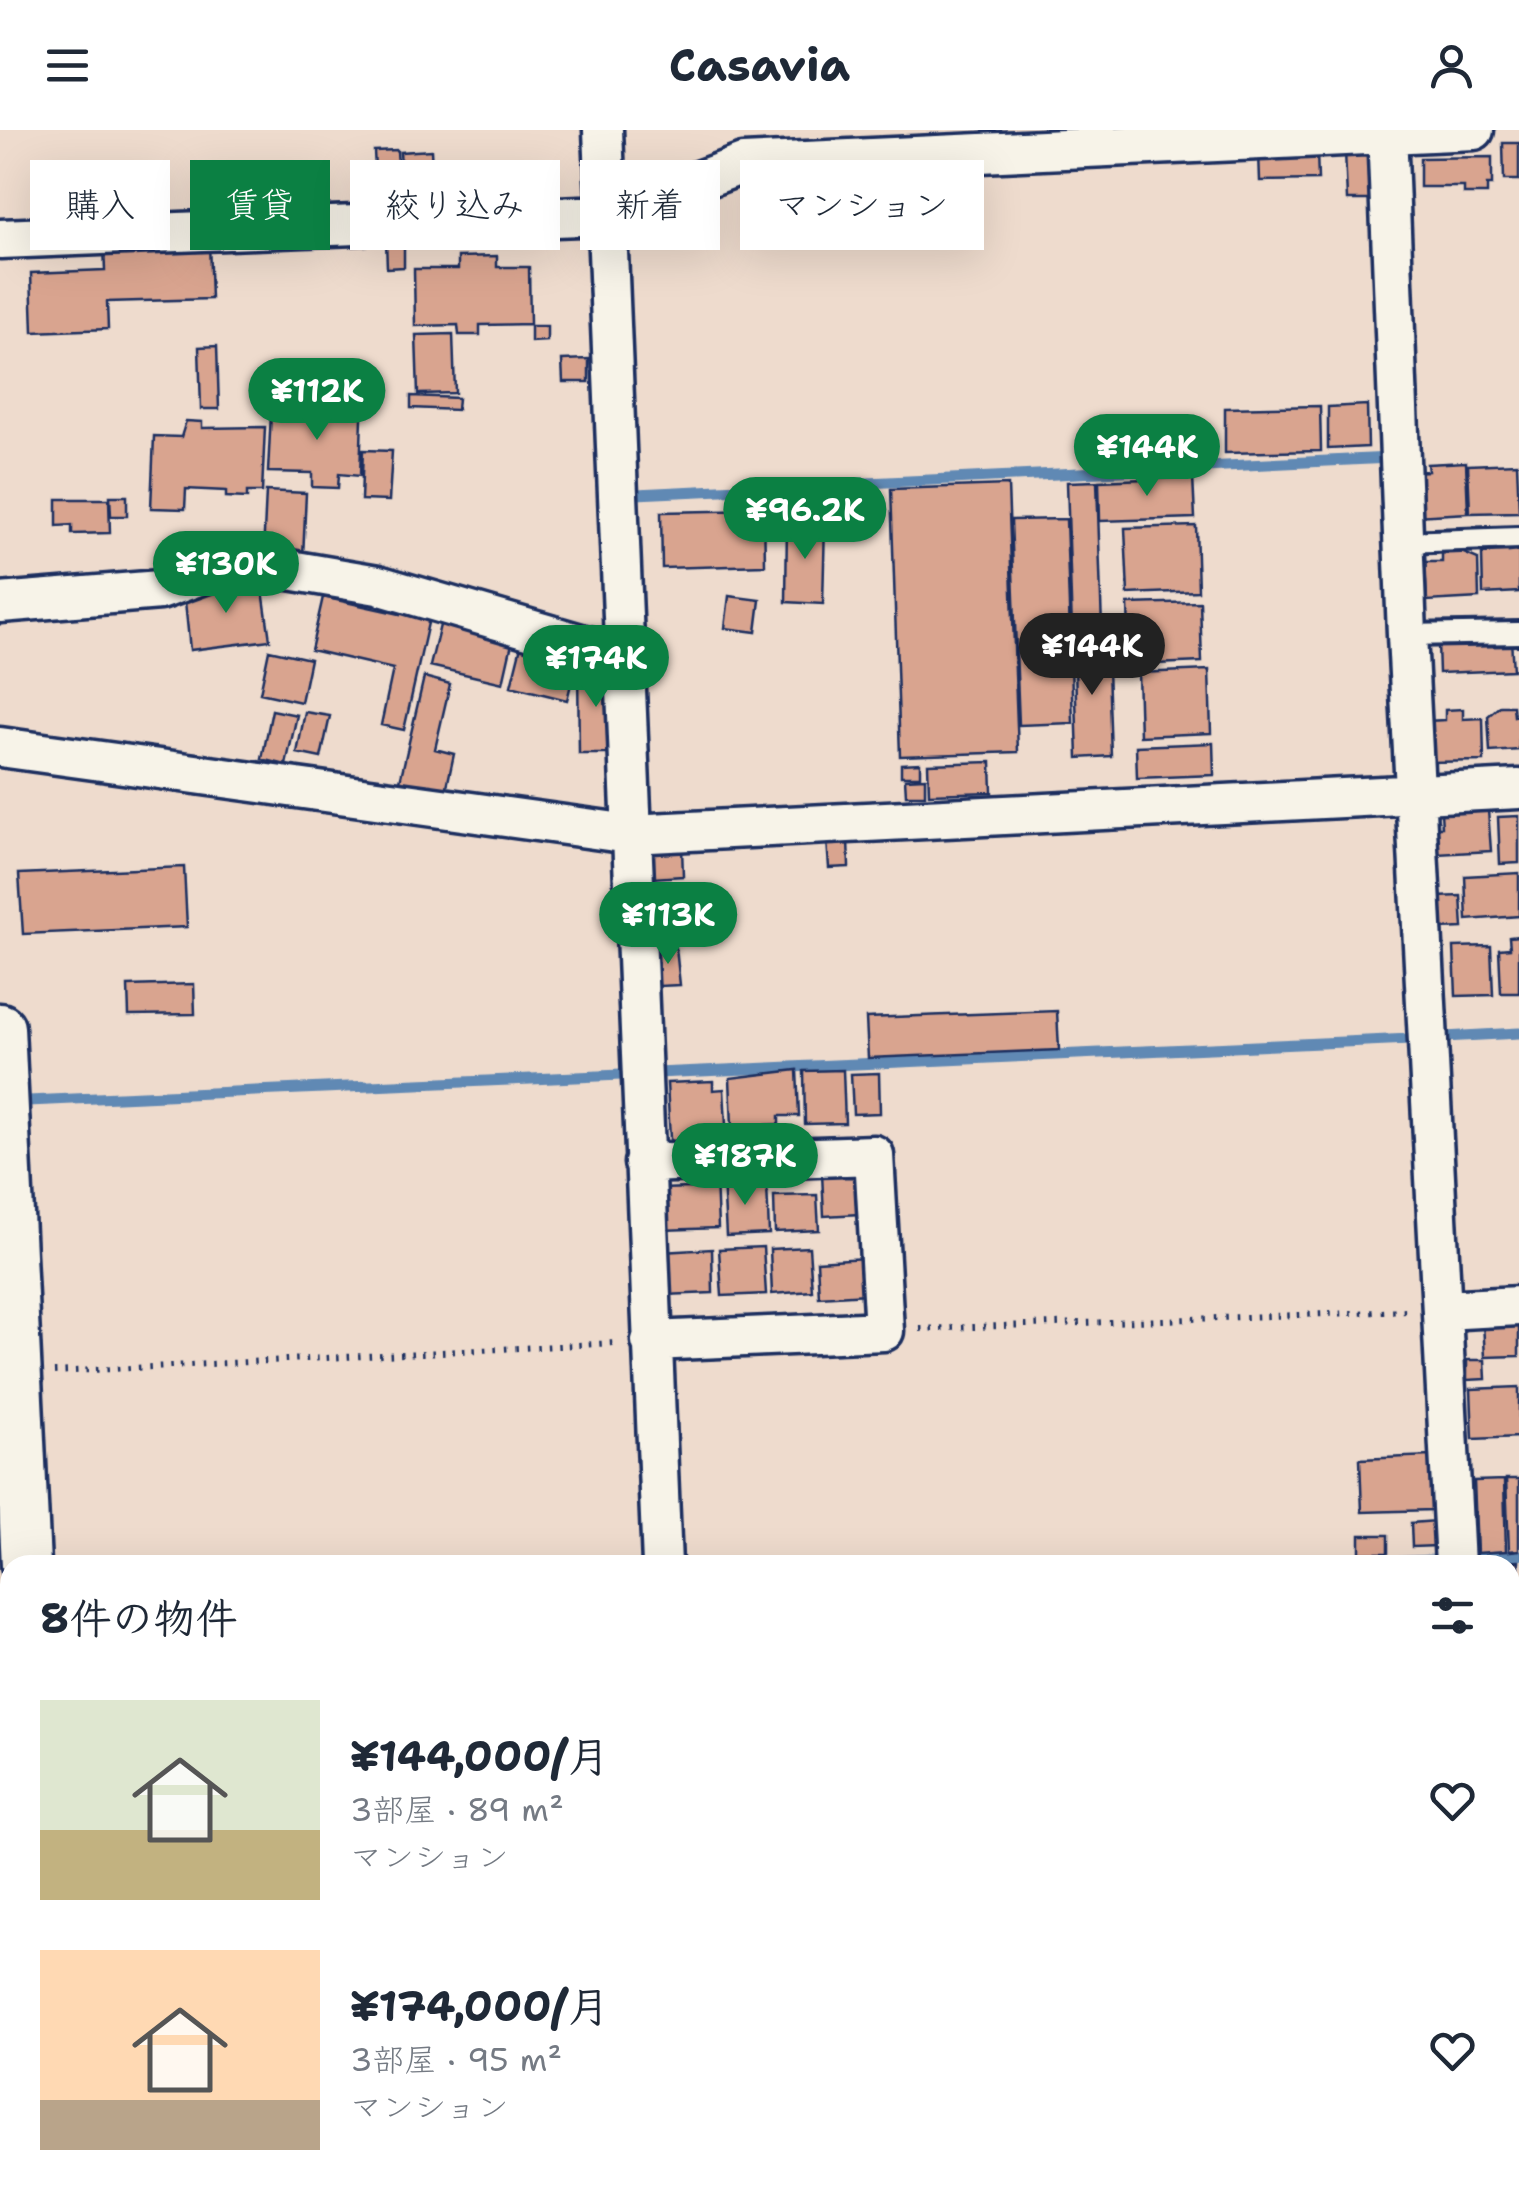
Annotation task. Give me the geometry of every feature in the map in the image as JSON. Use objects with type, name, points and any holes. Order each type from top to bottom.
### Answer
[{"type":"street","points":[[603,130],[604,160]]},
{"type":"street","points":[[720,173],[743,164],[1474,130]]},
{"type":"street","points":[[1387,132],[1454,1555]]},
{"type":"street","points":[[0,240],[580,216]]},
{"type":"street","points":[[608,250],[662,1555]]},
{"type":"street","points":[[0,603],[160,590],[232,564],[266,566],[378,585],[622,656]]},
{"type":"street","points":[[0,747],[630,834],[1519,788]]},
{"type":"street","points":[[0,1028],[9,1374],[25,1555]]},
{"type":"street","points":[[644,1163],[874,1155],[884,1331],[651,1342]]},
{"type":"street","points":[[1442,1310],[1519,1306]]},
{"type":"lane","points":[[1404,542],[1518,538]]},
{"type":"lane","points":[[1408,635],[1519,632]]},
{"type":"path","points":[[884,1331],[1442,1310]]},
{"type":"path","points":[[9,1374],[651,1342]]},
{"type":"building","points":[[1503,143],[1519,143],[1519,180],[1504,180]]},
{"type":"building","points":[[1371,149],[1372,200],[1347,200],[1345,150]]},
{"type":"building","points":[[397,150],[398,160],[374,160],[374,151]]},
{"type":"building","points":[[431,150],[432,160],[401,160],[400,152]]},
{"type":"building","points":[[1317,151],[1318,180],[1260,181],[1259,152]]},
{"type":"building","points":[[1492,157],[1492,185],[1487,185],[1487,194],[1464,194],[1464,187],[1420,187],[1420,158]]},
{"type":"building","points":[[170,243],[190,243],[190,250],[209,250],[211,299],[107,302],[108,329],[33,332],[31,273],[105,270],[104,250],[170,250]]},
{"type":"building","points":[[386,250],[404,250],[404,267],[387,268]]},
{"type":"building","points":[[497,256],[497,267],[529,267],[530,324],[480,325],[480,335],[459,335],[458,325],[415,326],[414,269],[458,269],[458,257]]},
{"type":"building","points":[[531,326],[547,326],[547,341],[531,342]]},
{"type":"building","points":[[453,334],[455,393],[418,394],[416,335]]},
{"type":"building","points":[[217,346],[219,409],[201,409],[199,347]]},
{"type":"building","points":[[589,359],[589,382],[563,382],[562,360]]},
{"type":"building","points":[[411,396],[458,398],[457,410],[411,408]]},
{"type":"building","points":[[317,402],[356,404],[355,416],[362,417],[360,476],[339,474],[338,488],[312,487],[312,473],[268,472],[271,413],[317,414]]},
{"type":"building","points":[[1367,405],[1368,447],[1328,449],[1328,407]]},
{"type":"building","points":[[1320,406],[1321,451],[1225,453],[1225,408]]},
{"type":"building","points":[[186,421],[202,422],[202,428],[265,427],[262,492],[247,492],[247,498],[226,497],[226,491],[186,489],[185,509],[151,508],[154,436],[181,437]]},
{"type":"building","points":[[363,450],[392,451],[389,501],[361,500]]},
{"type":"building","points":[[1466,462],[1468,513],[1415,516],[1413,472],[1428,471],[1427,464]]},
{"type":"building","points":[[1517,463],[1519,512],[1470,513],[1468,465]]},
{"type":"building","points":[[1193,477],[1195,518],[1100,521],[1099,481]]},
{"type":"building","points":[[1097,481],[1102,628],[1072,630],[1067,482]]},
{"type":"building","points":[[1008,485],[1018,752],[900,756],[891,489]]},
{"type":"building","points":[[266,491],[306,493],[303,557],[263,555]]},
{"type":"building","points":[[110,496],[127,496],[127,516],[111,516]]},
{"type":"building","points":[[57,499],[109,499],[110,533],[72,534],[72,525],[57,526]]},
{"type":"building","points":[[764,510],[765,565],[662,568],[661,512]]},
{"type":"building","points":[[1066,519],[1073,723],[1019,725],[1011,520]]},
{"type":"building","points":[[787,521],[825,522],[823,604],[786,602]]},
{"type":"building","points":[[1196,526],[1198,591],[1128,594],[1125,528]]},
{"type":"building","points":[[1509,547],[1509,552],[1519,551],[1519,592],[1483,594],[1482,554]]},
{"type":"building","points":[[1459,551],[1478,559],[1479,598],[1427,601],[1425,562],[1442,562],[1442,552]]},
{"type":"building","points":[[262,583],[270,640],[190,650],[184,592]]},
{"type":"building","points":[[729,596],[760,600],[756,632],[725,628]]},
{"type":"building","points":[[323,597],[400,614],[404,598],[432,605],[404,730],[381,725],[393,669],[311,650]]},
{"type":"building","points":[[1200,602],[1202,662],[1130,665],[1128,604]]},
{"type":"building","points":[[443,613],[515,630],[503,683],[430,666]]},
{"type":"building","points":[[1107,638],[1111,756],[1078,758],[1074,639]]},
{"type":"building","points":[[1511,640],[1513,670],[1439,673],[1438,643]]},
{"type":"building","points":[[522,642],[578,656],[567,700],[511,686]]},
{"type":"building","points":[[269,650],[310,659],[301,702],[260,693]]},
{"type":"building","points":[[578,667],[612,667],[613,754],[579,754]]},
{"type":"building","points":[[1209,670],[1211,733],[1140,736],[1138,673]]},
{"type":"building","points":[[424,677],[450,684],[435,749],[454,754],[446,791],[400,781]]},
{"type":"building","points":[[1500,706],[1513,706],[1514,716],[1519,715],[1519,750],[1490,752],[1488,716]]},
{"type":"building","points":[[1463,709],[1463,719],[1483,718],[1484,761],[1427,762],[1426,721],[1445,720],[1445,710]]},
{"type":"building","points":[[272,710],[297,715],[286,765],[262,759]]},
{"type":"building","points":[[305,712],[330,716],[321,758],[297,753]]},
{"type":"building","points":[[1213,743],[1214,775],[1137,778],[1136,746]]},
{"type":"building","points":[[991,762],[992,792],[929,794],[928,764]]},
{"type":"building","points":[[920,763],[920,776],[901,776],[901,764]]},
{"type":"building","points":[[925,778],[925,795],[906,795],[905,779]]},
{"type":"building","points":[[1488,810],[1491,851],[1437,854],[1436,827],[1442,827],[1441,813]]},
{"type":"building","points":[[1519,816],[1519,863],[1500,864],[1498,817]]},
{"type":"building","points":[[848,839],[849,867],[829,868],[827,840]]},
{"type":"building","points":[[682,847],[683,876],[653,878],[651,848]]},
{"type":"building","points":[[184,867],[187,927],[23,934],[19,874]]},
{"type":"building","points":[[1519,873],[1519,916],[1467,920],[1465,876]]},
{"type":"building","points":[[1461,896],[1463,928],[1439,929],[1437,897]]},
{"type":"building","points":[[1519,936],[1519,993],[1501,993],[1499,949],[1510,948],[1509,937]]},
{"type":"building","points":[[1491,946],[1493,995],[1456,996],[1454,947]]},
{"type":"building","points":[[676,948],[680,985],[659,986],[657,949]]},
{"type":"building","points":[[194,984],[195,1014],[129,1015],[128,986]]},
{"type":"building","points":[[1057,1011],[1059,1050],[868,1058],[866,1018]]},
{"type":"building","points":[[797,1070],[799,1116],[779,1116],[779,1124],[732,1127],[730,1078]]},
{"type":"building","points":[[843,1070],[845,1123],[805,1124],[804,1071]]},
{"type":"building","points":[[879,1073],[880,1113],[853,1114],[851,1074]]},
{"type":"building","points":[[713,1081],[713,1090],[724,1089],[727,1144],[678,1146],[670,1139],[667,1083]]},
{"type":"building","points":[[858,1172],[860,1214],[824,1216],[822,1173]]},
{"type":"building","points":[[744,1177],[751,1185],[767,1184],[769,1234],[726,1236],[723,1178]]},
{"type":"building","points":[[716,1178],[718,1228],[662,1230],[660,1189],[690,1188],[689,1179]]},
{"type":"building","points":[[817,1195],[819,1230],[775,1232],[774,1196]]},
{"type":"building","points":[[763,1247],[766,1294],[722,1296],[719,1249]]},
{"type":"building","points":[[809,1247],[812,1291],[772,1294],[770,1249]]},
{"type":"building","points":[[712,1249],[713,1293],[664,1295],[662,1252]]},
{"type":"building","points":[[865,1258],[867,1294],[819,1297],[817,1261]]},
{"type":"building","points":[[1519,1322],[1519,1356],[1485,1357],[1483,1323]]},
{"type":"building","points":[[1467,1360],[1485,1360],[1486,1379],[1467,1380]]},
{"type":"building","points":[[1519,1387],[1519,1437],[1473,1439],[1471,1389]]},
{"type":"building","points":[[1431,1456],[1433,1510],[1362,1512],[1360,1459]]},
{"type":"building","points":[[1506,1479],[1519,1479],[1519,1550],[1509,1551]]},
{"type":"building","points":[[1504,1480],[1506,1551],[1477,1553],[1474,1481]]},
{"type":"building","points":[[1436,1521],[1437,1546],[1412,1547],[1411,1523]]},
{"type":"building","points":[[1360,1535],[1388,1535],[1388,1553],[1360,1553]]},
{"type":"waterway","points":[[636,494],[1391,458]]},
{"type":"waterway","points":[[1444,1037],[1519,1033]]},
{"type":"waterway","points":[[656,1073],[1411,1039]]},
{"type":"waterway","points":[[28,1101],[621,1075]]}]
